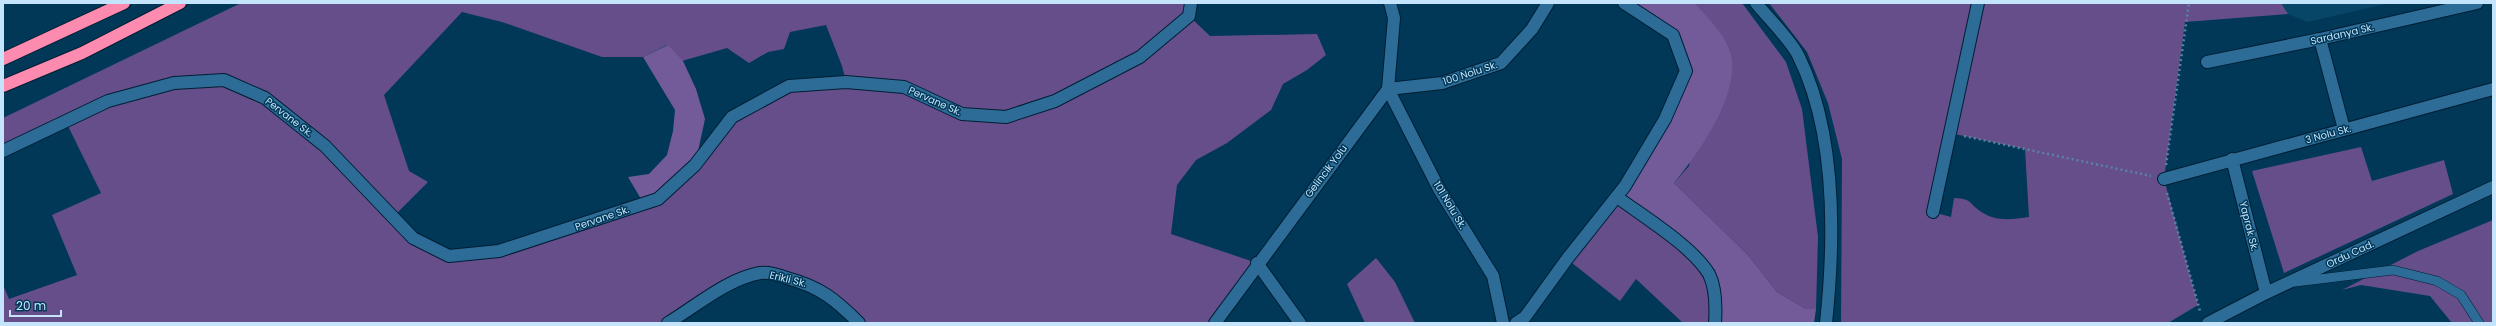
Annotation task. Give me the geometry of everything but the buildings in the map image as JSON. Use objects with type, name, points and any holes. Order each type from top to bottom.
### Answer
[{"type":"highway","points":[[3,59],[124,3]]},
{"type":"highway","points":[[3,86],[82,53],[180,3]]},
{"type":"street","name":"Pervane Sk.","points":[[3,151],[108,101],[174,83],[224,80],[265,98],[326,146],[413,238],[449,256],[499,251],[658,199],[695,165],[732,117],[789,86],[846,82],[904,88],[962,114],[1006,117],[1055,101],[1140,57],[1189,16],[1191,3]]},
{"type":"street","points":[[1388,89],[1394,18],[1390,3]]},
{"type":"street","name":"100 Nolu Sk.","points":[[1388,89],[1442,83],[1501,64],[1532,29],[1548,3]]},
{"type":"street","points":[[1516,323],[1525,317],[1567,260],[1617,197],[1665,119],[1686,71],[1673,35],[1624,3]]},
{"type":"street","points":[[1756,3],[1797,54],[1815,103],[1820,124],[1827,158],[1833,234],[1826,323]]},
{"type":"street","points":[[1933,212],[1978,3]]},
{"type":"street","name":"Sardanya Sk.","points":[[2207,62],[2320,39],[2477,3]]},
{"type":"street","points":[[2320,39],[2344,129]]},
{"type":"street","name":"Gelincik Yolu","points":[[1216,323],[1257,264],[1388,89]]},
{"type":"street","name":"101 Nolu Sk.","points":[[1388,89],[1439,189],[1493,276],[1504,323]]},
{"type":"street","name":"3 Nolu Sk.","points":[[2164,179],[2232,159],[2493,89]]},
{"type":"street","name":"Yaprak Sk.","points":[[2232,159],[2266,293]]},
{"type":"street","name":"Ordu Cad.","points":[[2205,320],[2286,284],[2493,187]]},
{"type":"street","points":[[1617,197],[1693,254],[1709,275],[1714,294],[1715,323]]},
{"type":"street","points":[[1257,264],[1300,323]]},
{"type":"street","name":"Erikli Sk.","points":[[668,323],[735,282],[761,273],[780,276],[811,285],[839,303],[858,323]]},
{"type":"lane","points":[[2286,284],[2393,270],[2437,282],[2461,295],[2479,323]]},
{"type":"path","points":[[2189,3],[2164,179],[2205,320]]},
{"type":"path","points":[[1950,133],[2164,179]]},
{"type":"shaded area","points":[[241,3],[1191,3],[1189,16],[1210,36],[1317,34],[1326,55],[1307,70],[1283,84],[1271,110],[1227,143],[1196,160],[1177,185],[1171,234],[1257,263],[1215,323],[859,323],[839,303],[761,273],[668,323],[3,323],[3,285],[9,299],[77,275],[52,215],[101,193],[66,122],[3,151],[3,118]],"holes":[[[462,12],[502,22],[602,57],[643,57],[667,45],[682,61],[727,48],[749,63],[768,52],[784,49],[790,32],[826,25],[842,66],[846,81],[789,86],[732,117],[658,199],[591,222],[449,256],[393,217],[428,182],[409,171],[384,95]]]},
{"type":"shaded area","points":[[1624,3],[1695,3],[1721,34],[1729,48],[1731,55],[1732,71],[1729,88],[1715,123],[1684,171],[1674,183],[1747,254],[1777,292],[1806,309],[1816,309],[1814,323],[1715,323],[1709,275],[1617,197],[1686,71],[1673,35]]},
{"type":"shaded area","points":[[1695,3],[1742,3],[1786,62],[1802,109],[1818,237],[1816,309],[1806,309],[1777,292],[1747,254],[1674,183],[1689,166],[1717,29]]},
{"type":"shaded area","points":[[1769,3],[2281,3],[2288,14],[2185,22],[2164,179],[2198,305],[2168,323],[1841,323],[1842,159],[1828,103],[1807,52]],"holes":[[[1950,133],[2025,149],[2029,217],[2005,219],[1994,218],[1978,210],[1968,201],[1954,198],[1951,217],[1933,212]]]},
{"type":"shaded area","points":[[2281,3],[2390,3],[2307,22],[2288,14]]},
{"type":"shaded area","points":[[668,45],[683,61],[696,89],[705,119],[695,165],[644,204],[628,177],[649,174],[667,155],[673,131],[675,110],[643,57]]},
{"type":"shaded area","points":[[2361,147],[2372,181],[2444,160],[2453,194],[2284,273],[2252,171]]},
{"type":"shaded area","points":[[1617,197],[1709,275],[1715,323],[1683,323],[1636,279],[1620,301],[1567,259]]},
{"type":"shaded area","points":[[2493,220],[2493,323],[2452,323],[2430,296],[2361,285],[2342,290],[2418,251]]},
{"type":"shaded area","points":[[1376,258],[1395,282],[1415,323],[1365,323],[1347,284]]}]
